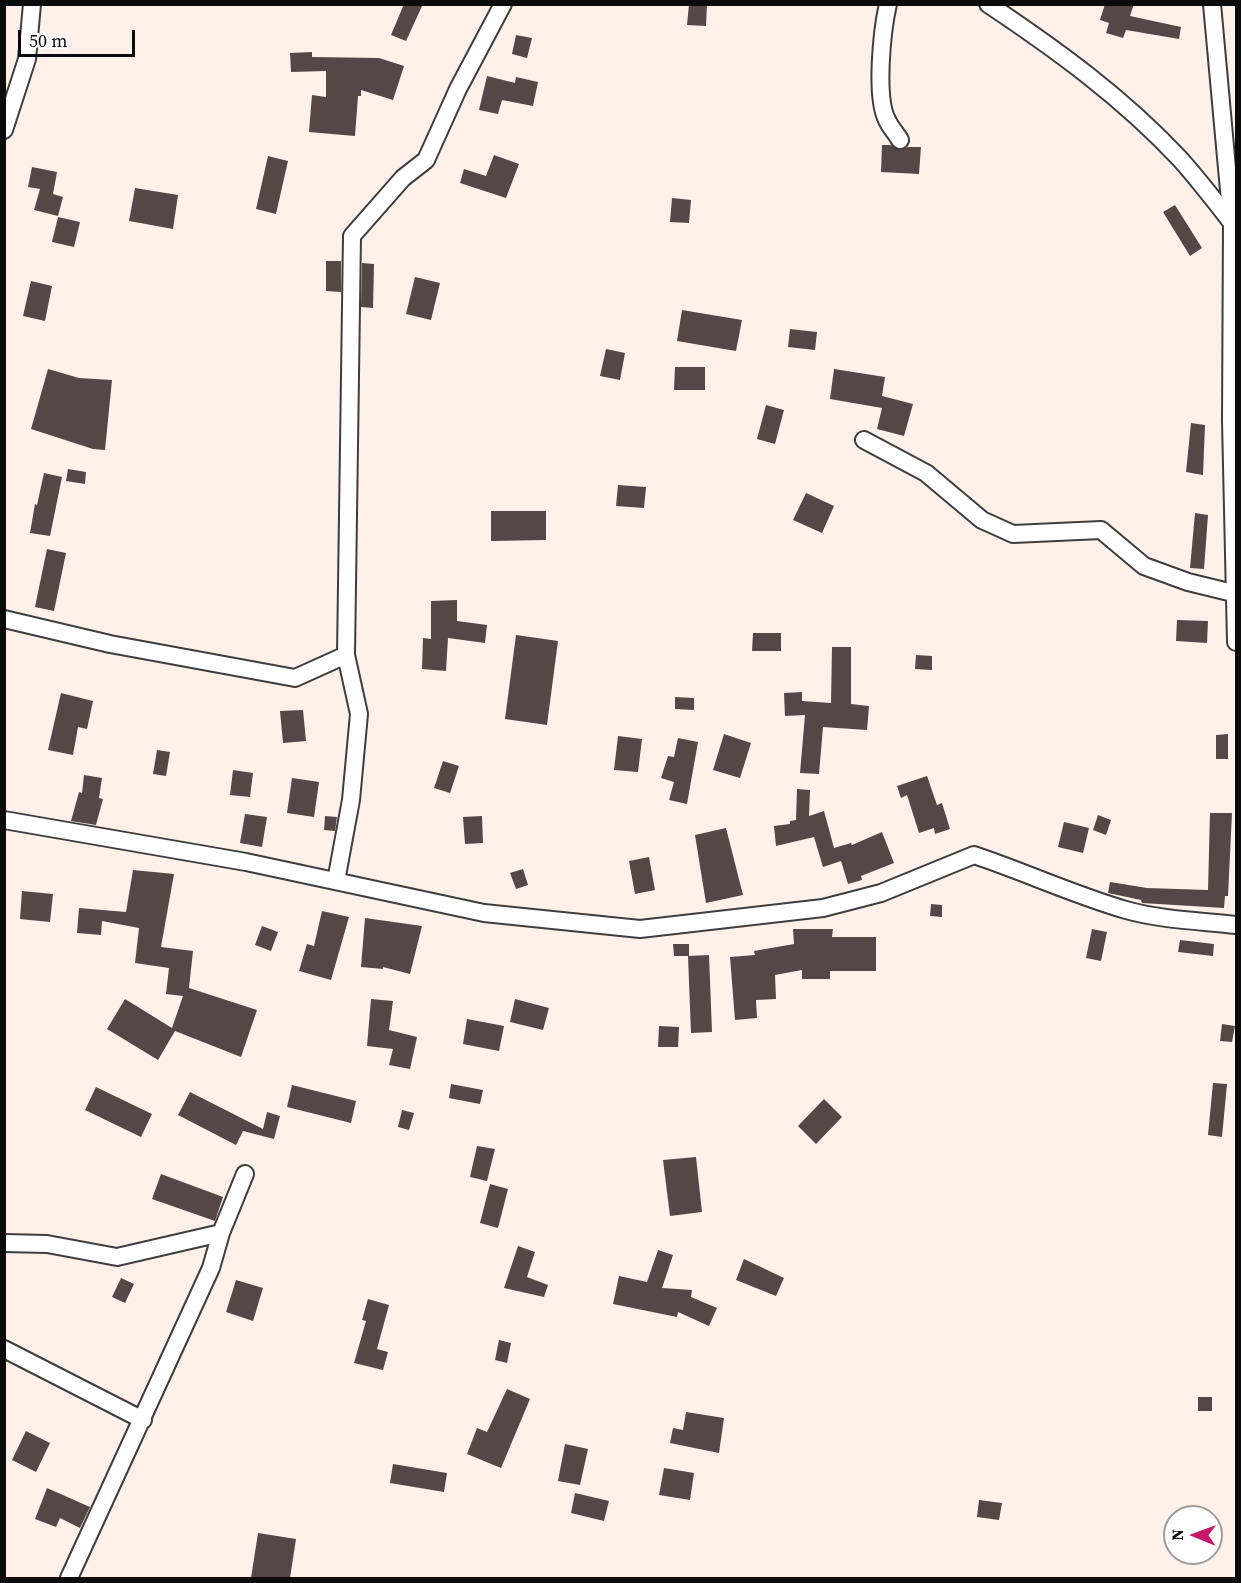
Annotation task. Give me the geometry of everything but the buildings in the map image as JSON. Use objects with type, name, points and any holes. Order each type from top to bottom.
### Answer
[{"type":"street","points":[[4,130],[27,59],[32,4]]},
{"type":"street","points":[[336,881],[351,800],[359,714],[346,655],[352,236],[403,178],[426,160],[458,89],[502,4]]},
{"type":"street","points":[[888,4],[885,17],[882,93],[886,119],[900,140]]},
{"type":"street","points":[[988,4],[1048,44],[1108,91],[1181,160],[1232,223]]},
{"type":"street","points":[[1212,4],[1232,223],[1233,593],[1236,642]]},
{"type":"street","points":[[864,440],[926,473],[982,520],[1013,534],[1101,530],[1144,566],[1188,582],[1233,593]]},
{"type":"street","points":[[4,619],[110,644],[295,678],[346,655]]},
{"type":"street","points":[[4,820],[246,862],[484,913],[640,929],[824,908],[881,893],[974,855],[1011,867],[1071,893],[1130,911],[1236,926]]},
{"type":"street","points":[[69,1578],[211,1268],[221,1233],[245,1174]]},
{"type":"street","points":[[4,1243],[47,1244],[117,1257],[221,1233]]},
{"type":"street","points":[[4,1349],[143,1420]]}]
